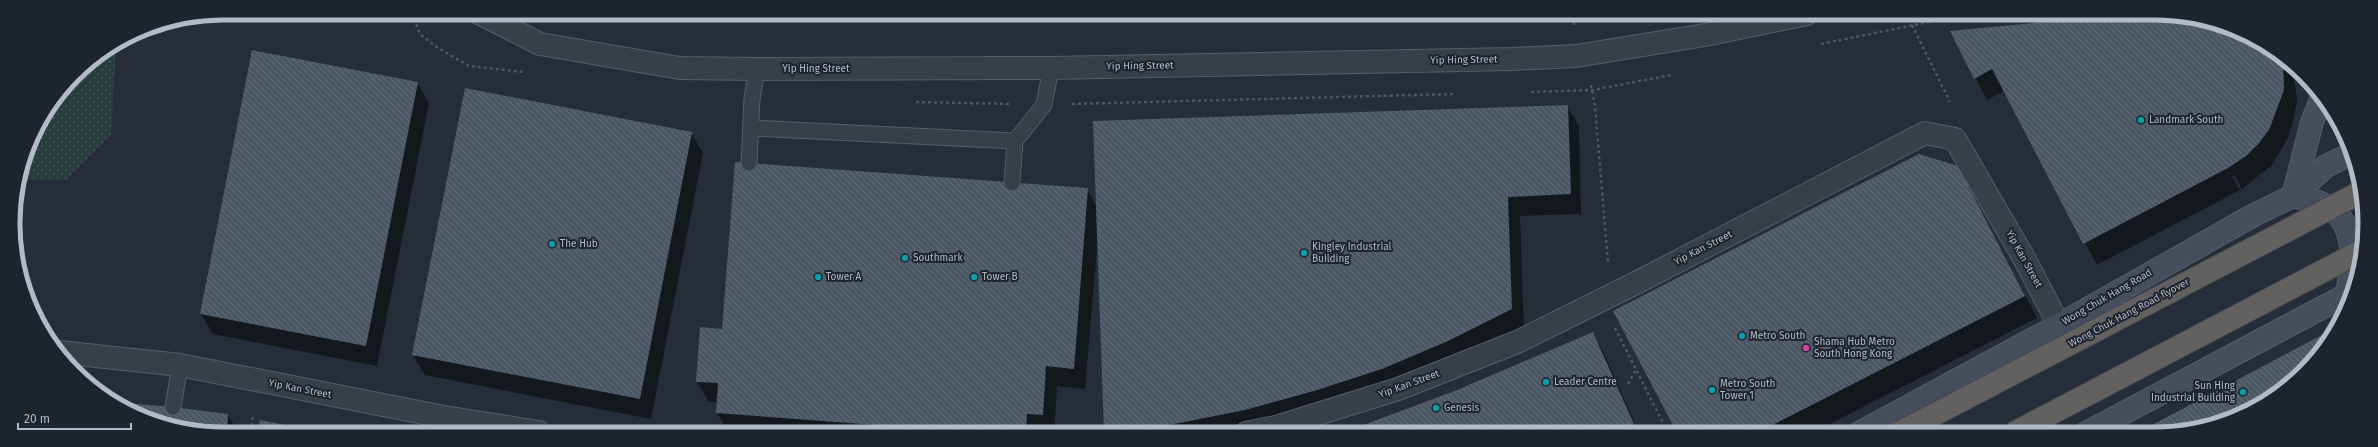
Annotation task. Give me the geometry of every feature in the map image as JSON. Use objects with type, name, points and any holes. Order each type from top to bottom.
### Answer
[{"type":"highway","name":"Wong Chuk Hang Road flyover","points":[[1910,427],[2356,195]]},
{"type":"highway","points":[[2025,427],[2355,254]]},
{"type":"main road","points":[[2319,104],[2312,122],[2293,196],[2323,204],[2343,218],[2350,240],[2352,266],[2351,276]]},
{"type":"main road","name":"Wong Chuk Hang Road","points":[[1870,427],[2059,325],[2158,267],[2293,196],[2326,166],[2346,156]]},
{"type":"main road","points":[[2099,427],[2345,296]]},
{"type":"street","name":"Yip Hing Street","points":[[493,20],[540,44],[680,68],[757,69],[1051,68],[1512,59],[1576,56],[1705,35],[1778,20]]},
{"type":"street","name":"Yip Kan Street","points":[[1276,427],[1398,389],[1517,342],[1632,285],[1925,133],[1955,139],[2025,260],[2059,325]]},
{"type":"street","name":"Yip Kan Street","points":[[67,353],[180,365],[444,416],[509,427]]},
{"type":"lane","points":[[1012,183],[1015,142],[1044,104],[1051,68]]},
{"type":"lane","points":[[749,163],[752,99],[757,69]]},
{"type":"lane","points":[[751,128],[1015,142]]},
{"type":"lane","points":[[173,406],[180,365]]},
{"type":"path","points":[[1912,25],[1950,102]]},
{"type":"path","points":[[1593,90],[1608,263]]},
{"type":"path","points":[[1612,322],[1665,427]]},
{"type":"path","points":[[1628,384],[1635,370]]},
{"type":"path","points":[[252,427],[254,414]]},
{"type":"shaded area","points":[[116,51],[111,135],[66,180],[25,180],[35,146],[54,110],[71,89],[89,71]]},
{"type":"building","name":"Landmark South","points":[[2064,20],[2168,20],[2194,24],[2232,35],[2268,54],[2283,66],[2284,90],[2269,130],[2246,156],[2228,168],[2083,244],[1992,69],[1974,79],[1950,31]]},
{"type":"building","points":[[252,50],[418,82],[366,346],[200,314]]},
{"type":"building","name":"The Hub","points":[[465,88],[692,132],[640,399],[412,355]]},
{"type":"building","name":"Kingley Industrial Building","points":[[1568,105],[1571,194],[1508,197],[1512,309],[1448,341],[1382,369],[1314,391],[1245,410],[1151,427],[1104,427],[1093,121]]},
{"type":"building","points":[[1919,154],[1958,166],[2025,296],[1769,427],[1674,427],[1613,311]]},
{"type":"building","name":"Southmark","points":[[735,162],[1088,188],[1074,369],[1046,366],[1043,415],[1027,414],[1026,427],[903,427],[716,413],[718,383],[696,382],[700,327],[722,329]]},
{"type":"building","name":"Leader Centre","points":[[1593,332],[1635,427],[1358,427],[1457,390]]},
{"type":"building","name":"Sun Hing Industrial Building","points":[[2327,332],[2307,358],[2289,376],[2268,393],[2245,406],[2220,416],[2194,423],[2168,427],[2148,427]]},
{"type":"building","points":[[128,403],[173,407],[228,414],[227,427],[210,427],[171,420],[146,412]]},
{"type":"building","points":[[260,420],[295,427],[259,427]]},
{"type":"place","name":"Landmark South","points":[[2141,120]]},
{"type":"place","name":"The Hub","points":[[552,244]]},
{"type":"place","name":"Kingley Industrial Building","points":[[1304,253]]},
{"type":"place","name":"Southmark","points":[[905,258]]},
{"type":"place","name":"Tower A","points":[[818,277]]},
{"type":"place","name":"Tower B","points":[[974,277]]},
{"type":"place","name":"Metro South","points":[[1742,336]]},
{"type":"place","name":"Shama Hub Metro South Hong Kong","points":[[1806,348]]},
{"type":"place","name":"Leader Centre","points":[[1546,382]]},
{"type":"place","name":"Metro South Tower 1","points":[[1712,390]]},
{"type":"place","name":"Sun Hing Industrial Building","points":[[2243,392]]},
{"type":"place","name":"Genesis","points":[[1436,408]]}]
